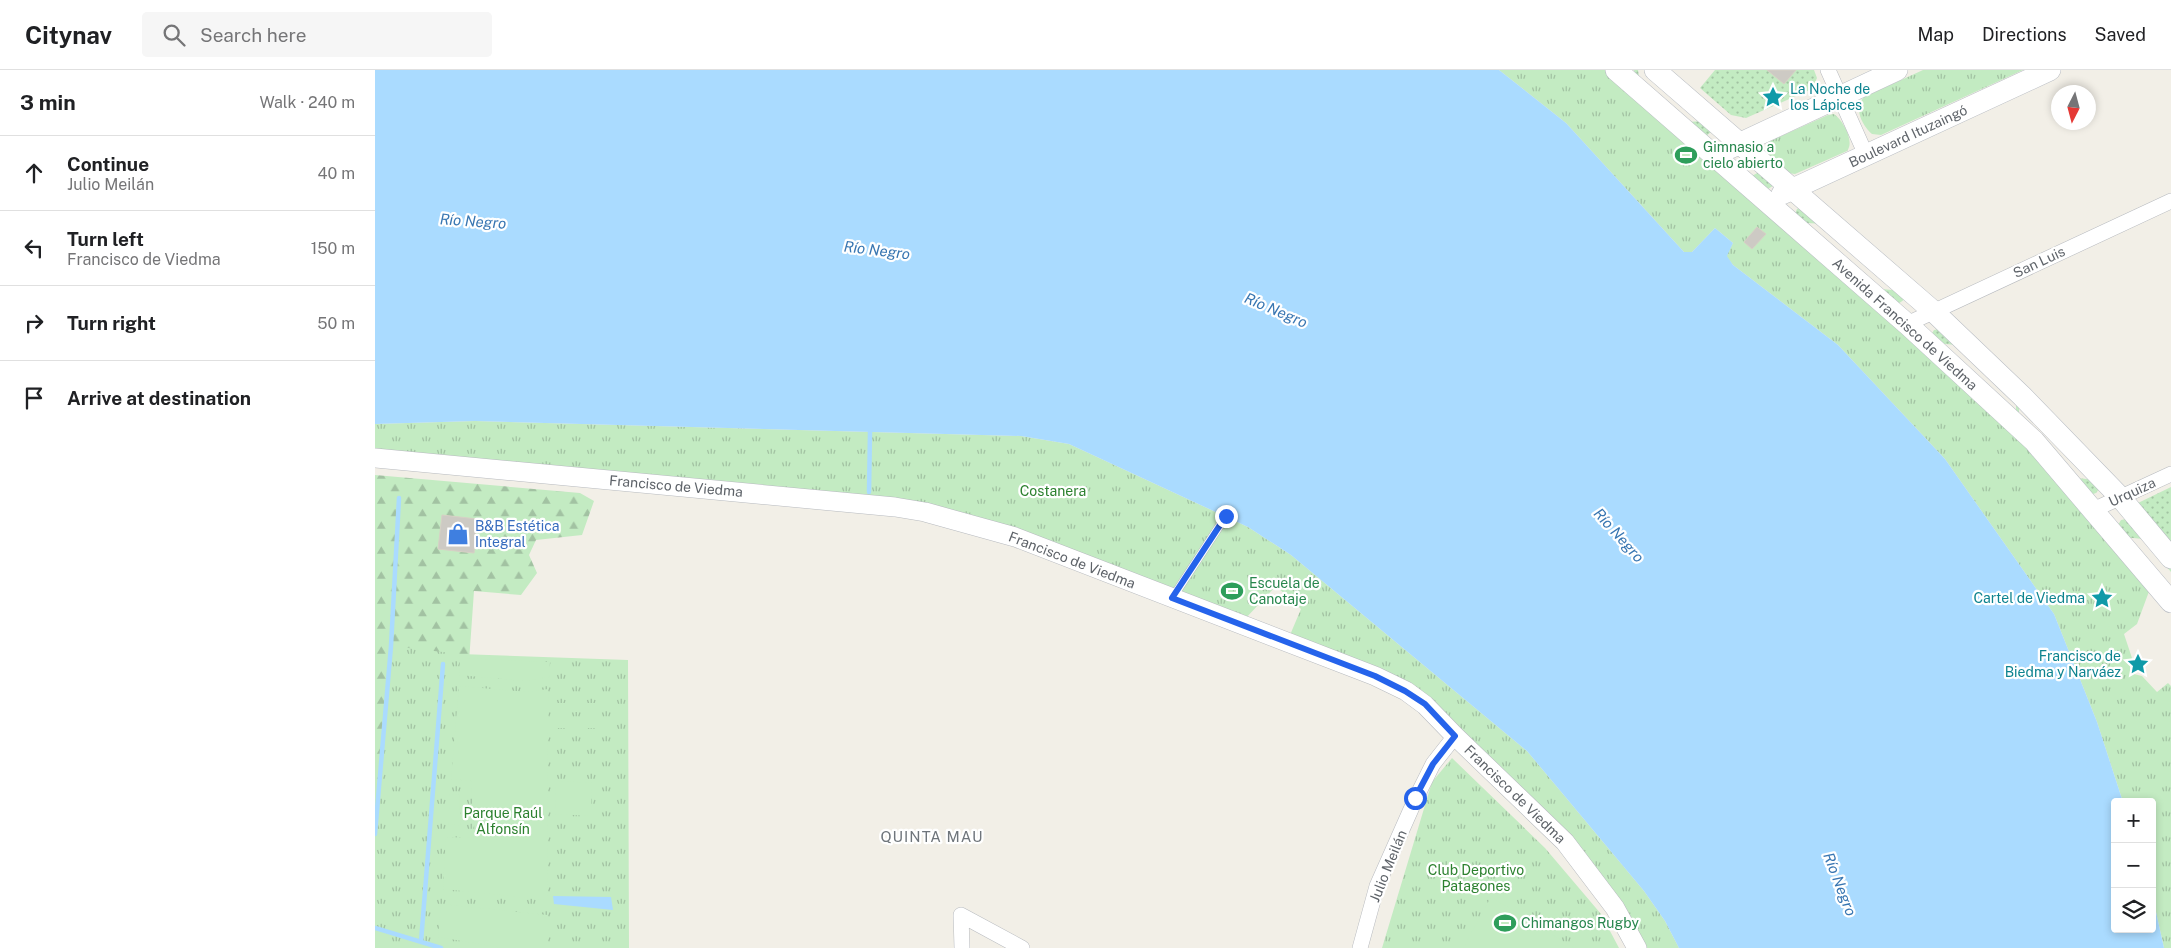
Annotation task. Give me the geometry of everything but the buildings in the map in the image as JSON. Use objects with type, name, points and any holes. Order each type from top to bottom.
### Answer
[{"type":"main road","name":"Avenida Francisco de Viedma","points":[[1615,70],[1907,324],[2034,441],[2171,602]]},
{"type":"main road","name":"Avenida Francisco de Viedma","points":[[1655,70],[1933,310],[2022,396],[2120,497],[2171,558]]},
{"type":"main road","points":[[1714,156],[1897,70]]},
{"type":"main road","name":"Boulevard Ituzaingó","points":[[1766,202],[2050,70]]},
{"type":"street","points":[[1828,70],[1866,155]]},
{"type":"street","name":"San Luis","points":[[1907,324],[1933,310],[2171,201]]},
{"type":"street","name":"Francisco de Viedma","points":[[375,458],[895,507],[925,512],[1015,537],[1383,680],[1425,704],[1455,736],[1565,842],[1615,908],[1637,948]]},
{"type":"street","name":"Urquiza","points":[[2093,510],[2171,474]]},
{"type":"street","name":"Julio Meilán","points":[[1360,948],[1377,886],[1415,798],[1433,764],[1455,736]]},
{"type":"street","points":[[962,948],[961,915],[1023,948]]},
{"type":"lane","points":[[1172,598],[1226,516]]},
{"type":"green space","points":[[1499,70],[1607,70],[2029,446],[2151,586],[2137,624],[2124,634],[2132,658],[2130,671],[2142,676],[2157,692],[2168,683],[2171,686],[2171,948],[2164,948],[2156,912],[2156,798],[2122,798],[2097,722],[2054,614],[1945,459],[1838,345],[1733,265],[1726,256],[1733,243],[1715,228],[1692,252],[1684,252],[1566,123]]},
{"type":"green space","points":[[1634,70],[1638,70],[1640,82],[1687,122],[1705,121],[1711,132],[1705,137],[1637,83]]},
{"type":"green space","points":[[1715,70],[1814,70],[1817,78],[1812,89],[1746,118],[1731,115],[1700,88]]},
{"type":"green space","points":[[1923,70],[2023,70],[1881,135],[1872,134],[1860,116],[1859,106],[1864,97]]},
{"type":"green space","points":[[1834,114],[1847,131],[1850,142],[1847,151],[1795,174],[1782,169],[1768,154],[1766,150],[1770,141]]},
{"type":"green space","points":[[1763,170],[1774,185],[1765,191],[1748,178]]},
{"type":"green space","points":[[1802,207],[1824,224],[1807,223],[1881,289],[1903,291],[1905,299],[1898,304],[1795,214],[1797,209]]},
{"type":"green space","points":[[1939,329],[2019,399],[2019,416],[2077,478],[2096,480],[2099,489],[2096,493],[2090,495],[2016,418],[2016,400],[1957,345],[1934,343],[1931,335],[1934,330]]},
{"type":"green space","name":"Costanera","points":[[475,421],[1021,436],[1069,444],[1248,527],[1291,555],[1527,751],[1644,891],[1665,921],[1679,948],[1644,948],[1572,838],[1427,695],[1379,668],[1290,635],[1301,609],[1276,586],[1245,619],[1017,530],[375,451],[375,424]]},
{"type":"green space","points":[[375,475],[580,493],[594,501],[582,535],[536,540],[529,555],[537,573],[521,595],[474,591],[458,818],[375,948]]},
{"type":"green space","points":[[2171,487],[2171,549],[2138,503]]},
{"type":"green space","points":[[2126,519],[2171,566],[2171,572],[2143,539],[2123,537],[2118,525],[2121,520]]},
{"type":"green space","name":"Parque Raúl Alfonsín","points":[[391,646],[460,654],[628,660],[629,948],[375,948],[375,834]]},
{"type":"green space","points":[[460,658],[550,662],[549,677],[523,681],[459,675]]},
{"type":"green space","points":[[459,686],[527,692],[548,689],[549,703],[598,703],[598,712],[548,712],[549,720],[597,720],[597,728],[548,728],[547,900],[443,889],[446,837],[475,838],[471,781],[451,779]]},
{"type":"green space","name":"Club Deportivo Patagones","points":[[1452,758],[1545,848],[1601,914],[1619,948],[1382,948],[1432,782]]},
{"type":"green space","points":[[556,781],[592,783],[591,816],[555,814]]},
{"type":"green space","points":[[450,794],[459,795],[461,826],[448,824]]},
{"type":"green space","name":"Chimangos Rugby","points":[[1491,897],[1574,948],[1463,948]]},
{"type":"green space","points":[[441,904],[548,915],[548,948],[503,948],[438,937]]},
{"type":"water","name":"Río Negro","points":[[375,70],[1499,70],[1566,123],[1684,252],[1692,252],[1715,228],[1733,243],[1727,256],[1733,265],[1838,345],[1945,459],[2054,614],[2097,722],[2122,798],[2111,798],[2111,933],[2156,933],[2156,912],[2164,948],[1679,948],[1665,921],[1644,891],[1527,751],[1291,555],[1248,527],[1069,444],[1021,436],[475,421],[375,424]]},
{"type":"water","points":[[553,896],[611,897],[613,910],[554,904]]},
{"type":"waterway","points":[[869,492],[870,432]]},
{"type":"waterway","points":[[375,834],[391,646],[399,498]]},
{"type":"waterway","points":[[421,942],[443,664]]},
{"type":"waterway","points":[[375,928],[441,948]]},
{"type":"place","name":"La Noche de los Lápices","points":[[1773,97]]},
{"type":"place","name":"Gimnasio a cielo abierto","points":[[1686,155]]},
{"type":"place","name":"B&B Estética Integral","points":[[458,534]]},
{"type":"place","name":"Escuela de Canotaje","points":[[1232,591]]},
{"type":"place","name":"Cartel de Viedma","points":[[2102,598]]},
{"type":"place","name":"Francisco de Biedma y Narváez","points":[[2138,664]]},
{"type":"place","name":"Chimangos Rugby","points":[[1505,923]]},
{"type":"district","name":"QUINTA MAU","points":[[932,836]]},
{"type":"route","points":[[1226,516],[1172,598],[1375,676],[1405,691],[1425,704],[1455,736],[1433,764],[1415,798]]}]
